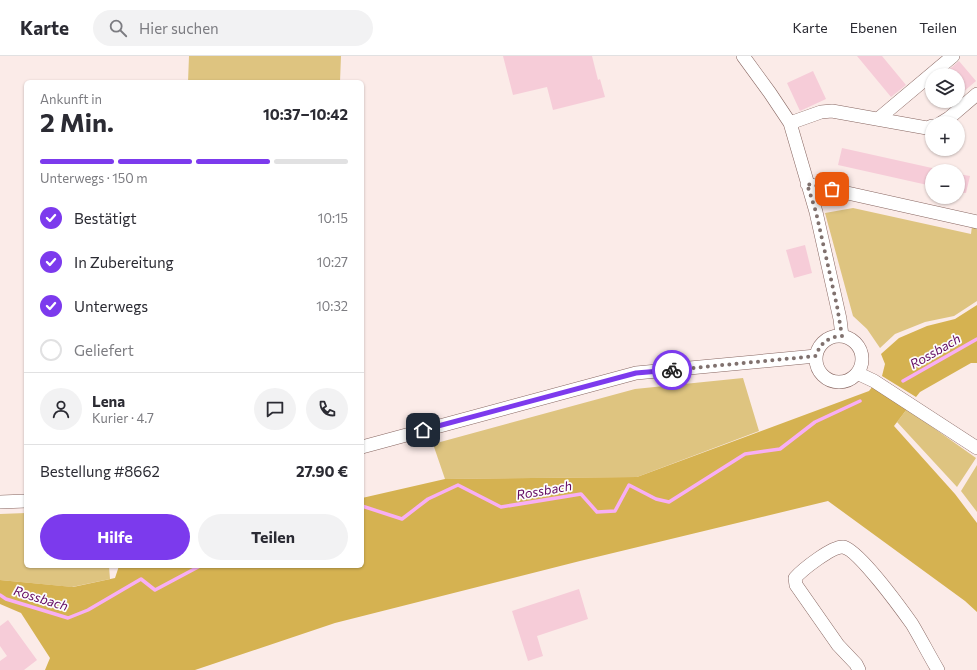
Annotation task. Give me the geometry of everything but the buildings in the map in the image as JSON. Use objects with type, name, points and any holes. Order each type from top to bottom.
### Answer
[{"type":"street","points":[[743,56],[790,123],[816,212],[840,319],[842,336]]},
{"type":"street","points":[[878,120],[953,56]]},
{"type":"street","points":[[951,116],[977,94]]},
{"type":"street","points":[[790,123],[821,112],[832,111],[925,128]]},
{"type":"street","points":[[807,184],[977,222]]},
{"type":"street","points":[[842,336],[850,339],[860,350],[862,358],[861,366],[857,373],[845,381],[830,380],[819,370],[816,363],[816,356],[818,349],[828,339],[842,336]]},
{"type":"street","points":[[364,446],[636,373],[816,356]]},
{"type":"street","points":[[857,373],[977,448]]},
{"type":"street","points":[[0,502],[24,501]]},
{"type":"street","points":[[859,670],[856,664],[838,645],[796,585],[795,578],[802,570],[835,549],[842,547],[850,549],[880,582],[912,625],[938,670]]},
{"type":"shaded area","points":[[189,56],[341,56],[340,80],[188,80]]},
{"type":"shaded area","points":[[853,208],[971,234],[972,226],[977,226],[977,301],[954,316],[925,322],[895,334],[880,348],[867,329],[853,316],[825,213]]},
{"type":"shaded area","points":[[977,305],[977,363],[971,363],[920,392],[916,397],[882,376],[885,364],[881,354],[899,338],[927,326],[955,319]]},
{"type":"shaded area","points":[[743,378],[759,431],[637,477],[445,479],[433,444],[635,389]]},
{"type":"shaded area","points":[[873,386],[907,409],[894,426],[955,494],[977,523],[977,612],[965,601],[828,501],[580,561],[335,623],[195,670],[45,670],[50,658],[21,613],[0,604],[0,580],[73,587],[115,578],[118,568],[364,568],[364,498],[445,479],[637,477],[869,391]]},
{"type":"shaded area","points":[[907,409],[976,458],[957,487],[897,422]]},
{"type":"shaded area","points":[[977,465],[977,512],[961,491]]},
{"type":"shaded area","points":[[24,513],[24,568],[109,568],[110,579],[72,587],[0,580],[0,514]]},
{"type":"waterway","name":"Rossbach","points":[[903,381],[977,339]]},
{"type":"waterway","name":"Rossbach","points":[[364,507],[402,519],[428,499],[458,485],[501,507],[581,494],[597,512],[615,511],[629,485],[656,499],[669,502],[745,454],[780,449],[815,422],[860,401]]},
{"type":"waterway","name":"Rossbach","points":[[0,595],[6,599],[68,618],[88,610],[141,579],[155,590],[196,568]]},
{"type":"way so far","points":[[672,370],[816,356],[822,343],[835,336],[842,336],[840,319],[816,212],[807,184],[832,189]]},
{"type":"route","points":[[423,430],[636,373],[672,370]]}]
